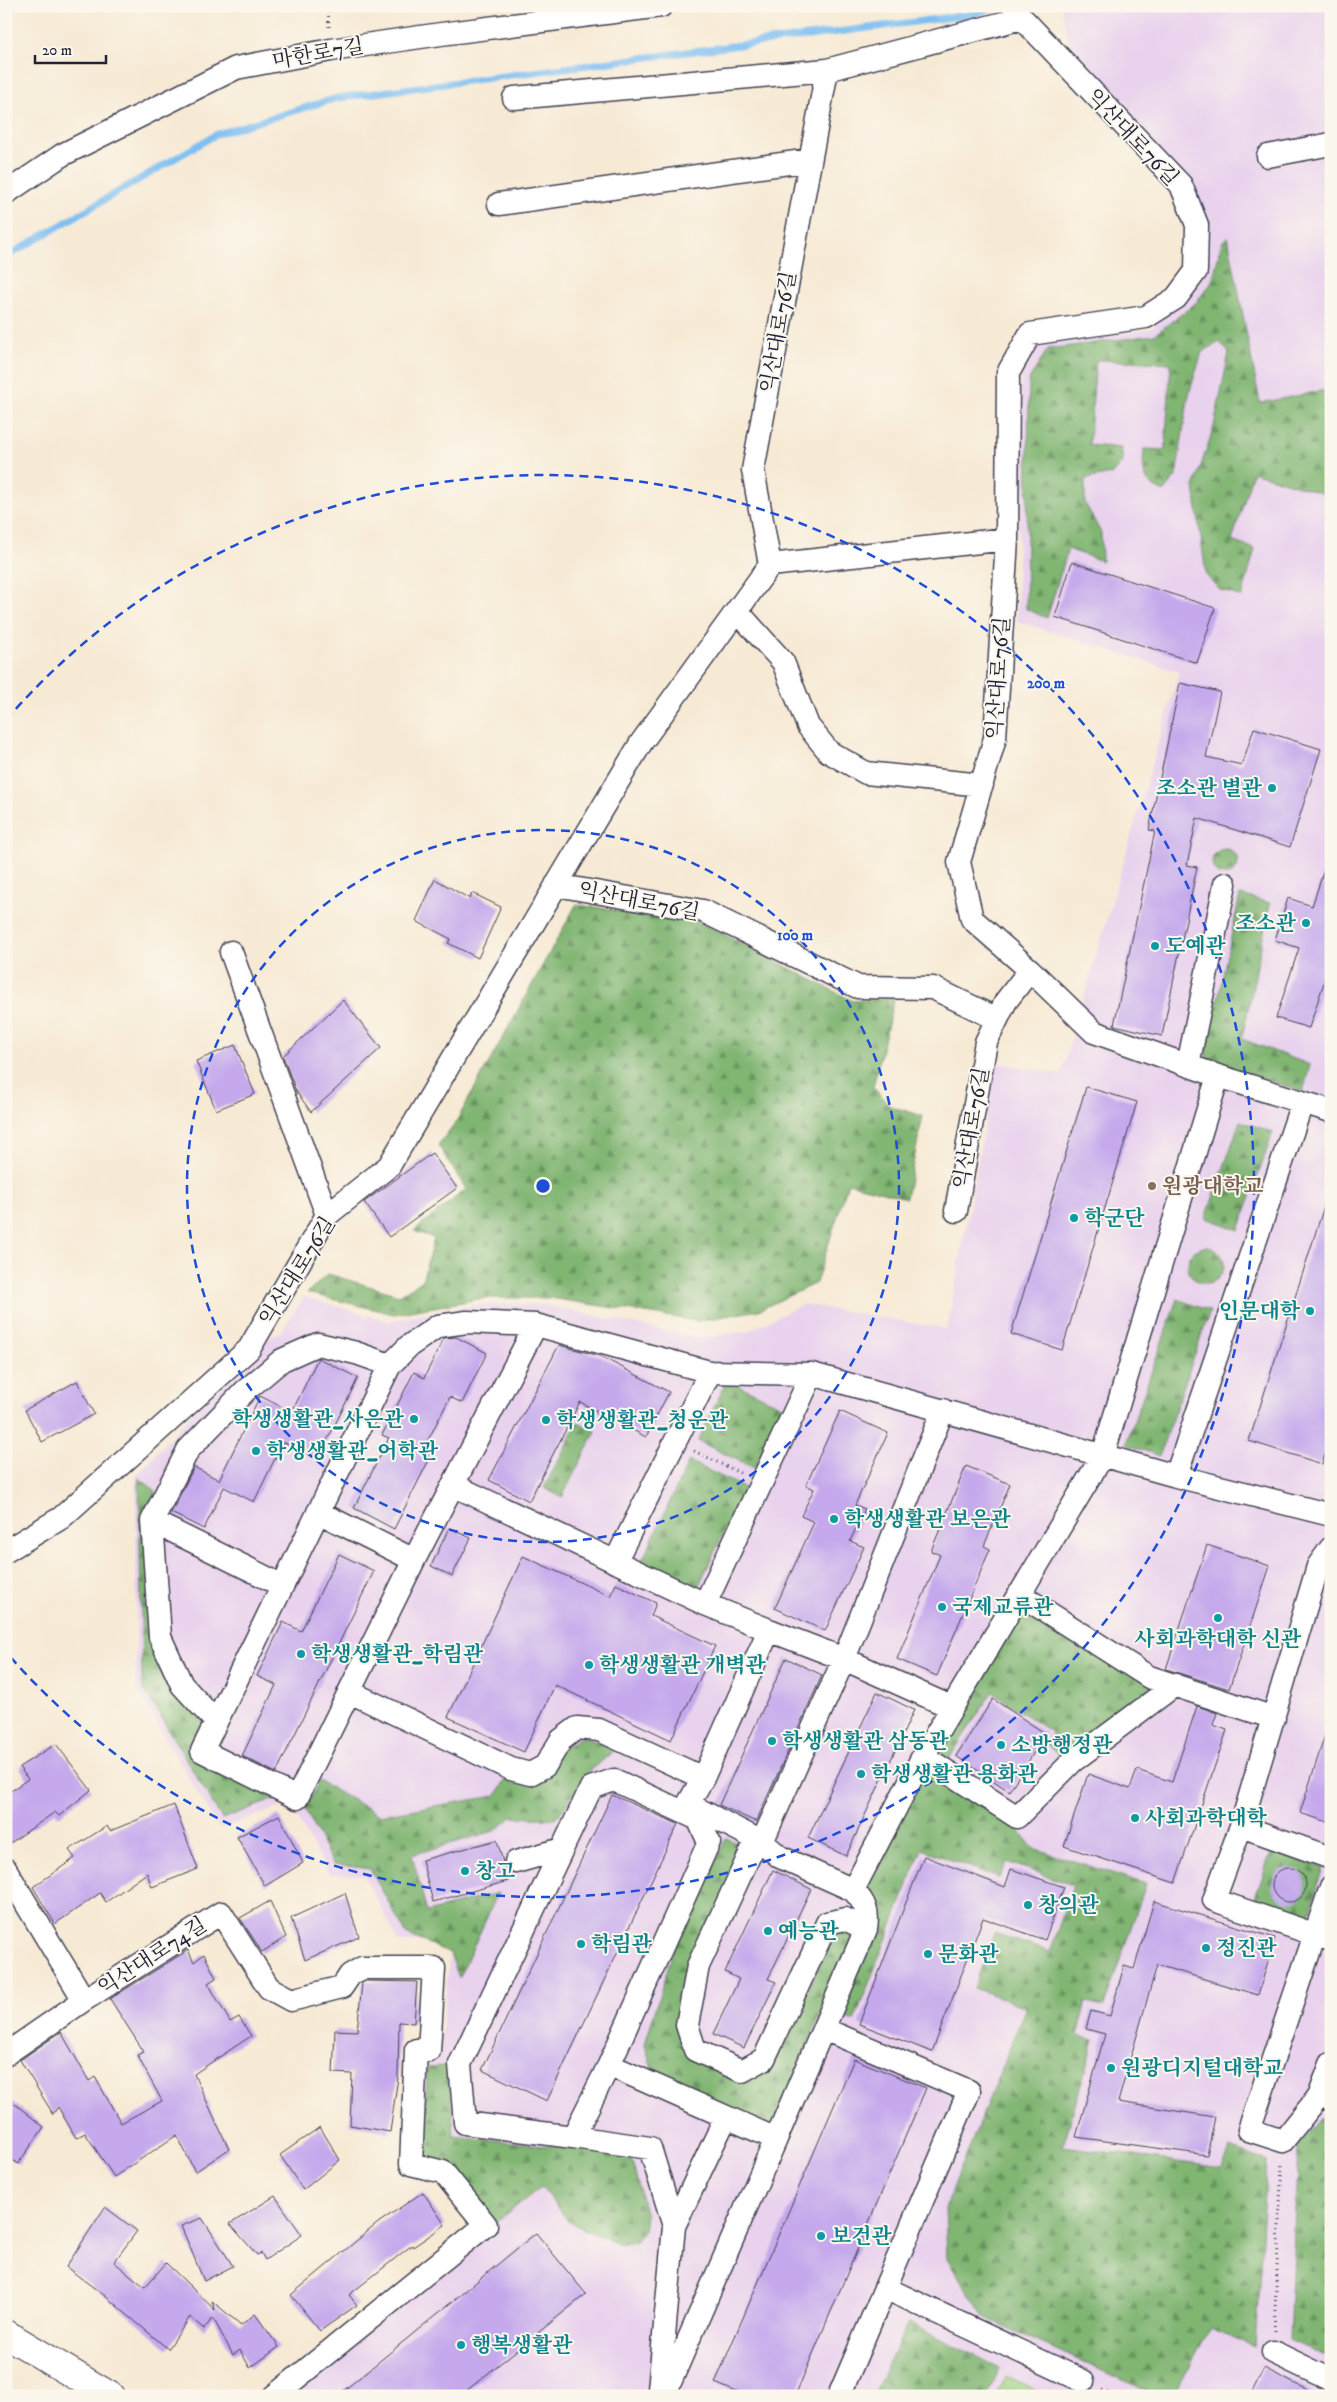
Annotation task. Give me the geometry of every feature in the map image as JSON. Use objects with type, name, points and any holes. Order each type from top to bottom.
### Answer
[{"type":"main road","points":[[6,2334],[110,2396]]},
{"type":"street","name":"마한로7길","points":[[6,193],[62,155],[236,68],[331,50],[661,6]]},
{"type":"street","name":"익산대로76길","points":[[514,98],[827,70],[1017,13],[1180,185],[1197,225],[1196,272],[1176,298],[1146,317],[1030,334],[1008,373],[1007,539],[996,738],[959,862],[972,918],[1030,970],[1094,1032],[1218,1076],[1331,1112]]},
{"type":"street","name":"익산대로76길","points":[[6,1551],[61,1518],[249,1349],[328,1215],[389,1166],[641,743],[770,565],[753,470],[827,70]]},
{"type":"street","points":[[1268,156],[1331,144]]},
{"type":"street","points":[[499,204],[810,160]]},
{"type":"street","points":[[770,565],[1007,539]]},
{"type":"street","points":[[737,611],[783,662],[808,726],[829,752],[866,773],[982,785]]},
{"type":"street","points":[[1188,1065],[1225,884]]},
{"type":"street","name":"익산대로76길","points":[[556,885],[703,911],[858,987],[934,988],[997,1019]]},
{"type":"street","points":[[232,952],[328,1215]]},
{"type":"street","name":"익산대로76길","points":[[956,1210],[986,1042],[1006,1001],[1030,970]]},
{"type":"street","points":[[853,1890],[923,1756],[951,1707],[1104,1455],[1218,1076]]},
{"type":"street","points":[[1176,1476],[1302,1103]]},
{"type":"street","points":[[536,1325],[414,1560],[297,1798],[202,1751],[281,1585],[390,1365],[410,1346],[438,1326],[467,1322],[536,1325],[710,1372],[812,1374],[1176,1476],[1331,1515]]},
{"type":"street","points":[[216,1722],[182,1685],[160,1637],[152,1521],[188,1450],[245,1390],[282,1360],[318,1344],[356,1352],[390,1365]]},
{"type":"street","points":[[615,1562],[710,1372]]},
{"type":"street","points":[[705,1604],[812,1374]]},
{"type":"street","points":[[866,1929],[845,1919],[827,1923],[764,2059],[742,2071],[695,2050],[687,2025],[698,1966],[844,1659],[943,1410]]},
{"type":"street","points":[[453,1485],[705,1604],[844,1659],[951,1707]]},
{"type":"street","points":[[318,1512],[414,1560]]},
{"type":"street","points":[[152,1521],[281,1585]]},
{"type":"street","points":[[1322,1937],[1214,1900],[1241,1826],[1318,1566],[1331,1548]]},
{"type":"street","points":[[1019,1594],[1149,1677],[1274,1718]]},
{"type":"street","points":[[664,2396],[824,2029],[866,1929],[868,1916],[865,1902],[853,1890],[780,1857],[759,1840],[688,1804],[703,1778],[769,1630]]},
{"type":"street","points":[[923,1756],[1017,1817],[1073,1761],[1175,1685]]},
{"type":"street","points":[[350,1692],[511,1769],[530,1774],[545,1766],[561,1740],[577,1728],[599,1730],[703,1778]]},
{"type":"street","points":[[573,2137],[609,2065],[709,1842],[698,1819],[614,1780],[591,1788],[460,2064],[465,2123],[650,2148],[674,2226]]},
{"type":"street","points":[[1241,1826],[1331,1858]]},
{"type":"street","points":[[516,1862],[562,1849]]},
{"type":"street","name":"익산대로74길","points":[[6,1870],[84,2000]]},
{"type":"street","points":[[1331,1887],[1322,1937],[1250,2130],[1282,2141],[1325,2097],[1331,2064]]},
{"type":"street","name":"익산대로74길","points":[[6,2054],[84,2000],[221,1913],[269,1988],[291,2000],[342,1987],[350,1975],[362,1968],[434,1968],[429,2051],[416,2050],[411,2164],[443,2172],[486,2225],[274,2396]]},
{"type":"street","points":[[824,2029],[969,2091],[839,2396]]},
{"type":"street","points":[[609,2065],[776,2139]]},
{"type":"street","points":[[659,2396],[674,2226],[726,2117]]},
{"type":"street","points":[[885,2288],[1083,2381]]},
{"type":"street","points":[[1273,2352],[1331,2380]]},
{"type":"path","points":[[675,1443],[762,1483]]},
{"type":"path","points":[[1273,2352],[1282,2141]]},
{"type":"shaded area","name":"원광대학교","points":[[1061,6],[1331,6],[1331,2396],[277,2396],[495,2223],[416,2160],[421,2056],[439,2056],[451,1942],[399,1942],[364,1875],[329,1874],[289,1804],[219,1829],[136,1688],[136,1476],[249,1349],[281,1332],[304,1297],[388,1321],[478,1304],[545,1305],[698,1338],[746,1332],[803,1304],[947,1329],[996,1063],[1061,1075],[1179,672],[1017,621],[1021,374],[1037,343],[1151,329],[1203,276],[1206,227],[1073,60]]},
{"type":"green space","points":[[1228,237],[1260,403],[1331,389],[1331,496],[1253,472],[1232,541],[1255,549],[1242,597],[1220,590],[1206,575],[1194,487],[1214,426],[1229,353],[1220,342],[1202,352],[1189,394],[1176,476],[1164,492],[1147,480],[1143,457],[1144,449],[1165,450],[1171,363],[1096,360],[1089,445],[1121,448],[1123,461],[1112,474],[1085,479],[1085,503],[1101,533],[1102,561],[1068,549],[1047,618],[1026,609],[1029,380],[1048,349],[1154,335],[1196,303],[1212,282],[1222,242]]},
{"type":"green space","points":[[1225,849],[1234,853],[1238,862],[1234,871],[1225,875],[1216,871],[1212,862],[1216,853]]},
{"type":"green space","points":[[1240,895],[1270,903],[1242,1039],[1310,1065],[1303,1092],[1205,1059]]},
{"type":"green space","points":[[576,905],[696,920],[853,1001],[894,999],[873,1087],[890,1106],[923,1116],[906,1198],[848,1183],[816,1283],[759,1310],[697,1321],[550,1298],[485,1298],[394,1314],[307,1293],[328,1274],[399,1295],[422,1281],[434,1238],[414,1231],[466,1189],[438,1145],[456,1122]]},
{"type":"green space","points":[[1240,1121],[1273,1132],[1239,1230],[1206,1218]]},
{"type":"green space","points":[[1206,1247],[1213,1248],[1219,1252],[1223,1258],[1223,1272],[1219,1278],[1213,1282],[1206,1283],[1199,1282],[1193,1278],[1189,1272],[1188,1265],[1189,1258],[1193,1252],[1199,1248]]},
{"type":"green space","points":[[1177,1299],[1210,1311],[1159,1456],[1126,1444]]},
{"type":"green space","points":[[727,1380],[784,1407],[754,1468],[698,1441]]},
{"type":"green space","points":[[578,1422],[596,1431],[562,1497],[544,1488]]},
{"type":"green space","points":[[689,1461],[745,1488],[698,1587],[642,1561]]},
{"type":"green space","points":[[139,1478],[156,1491],[153,1642],[204,1724],[191,1753],[278,1798],[222,1819],[142,1686]]},
{"type":"green space","points":[[1022,1604],[1162,1687],[1065,1759],[1045,1744],[1052,1733],[992,1692],[947,1762],[932,1753]]},
{"type":"green space","points":[[580,1737],[612,1745],[611,1754],[590,1770],[556,1819],[512,1817],[494,1831],[412,1855],[427,1912],[498,1893],[459,1978],[450,1953],[406,1934],[370,1869],[333,1864],[305,1809],[319,1781],[379,1815],[496,1796],[507,1777],[569,1745]]},
{"type":"green space","points":[[926,1766],[1013,1823],[1033,1848],[1146,1884],[1104,2006],[1086,2002],[1077,2036],[1094,2040],[1063,2146],[1222,2168],[1230,2149],[1267,2161],[1255,2347],[1210,2328],[1173,2396],[1157,2396],[984,2317],[947,2258],[945,2208],[1026,2007],[974,1988],[994,1933],[1050,1952],[1073,1885],[1007,1862],[999,1878],[922,1849],[854,2021],[838,2015],[860,1891]]},
{"type":"green space","points":[[726,1838],[744,1846],[678,2025],[742,2081],[773,2065],[835,1933],[844,1930],[856,1935],[771,2127],[653,2073],[645,2044],[671,1957]]},
{"type":"green space","points":[[1272,1849],[1324,1867],[1307,1919],[1254,1901]]},
{"type":"green space","points":[[449,2066],[454,2136],[611,2152],[632,2160],[646,2216],[644,2231],[634,2242],[620,2245],[569,2222],[541,2187],[495,2223],[424,2162],[427,2067]]},
{"type":"green space","points":[[1325,2114],[1331,2115],[1331,2359],[1289,2340],[1298,2146]]},
{"type":"green space","points":[[908,2323],[1000,2368],[987,2396],[873,2396]]},
{"type":"green space","points":[[1006,2376],[1048,2396],[996,2396]]},
{"type":"building","points":[[1072,562],[1215,608],[1197,663],[1055,617]]},
{"type":"building","points":[[1180,683],[1220,692],[1206,757],[1242,765],[1254,728],[1321,749],[1290,847],[1197,818],[1187,865],[1197,867],[1162,1036],[1114,1025],[1155,831],[1149,830]]},
{"type":"building","name":"조소관","points":[[1327,861],[1331,862],[1331,961],[1309,1028],[1276,1018],[1299,948],[1275,940],[1288,898],[1312,906]]},
{"type":"building","points":[[435,879],[470,899],[472,893],[501,907],[478,958],[448,943],[451,939],[416,921]]},
{"type":"building","points":[[343,1000],[381,1048],[311,1112],[296,1091],[283,1056]]},
{"type":"building","points":[[235,1045],[255,1094],[216,1110],[196,1061]]},
{"type":"building","name":"학군단","points":[[1086,1087],[1137,1102],[1062,1350],[1011,1334]]},
{"type":"building","points":[[432,1153],[457,1188],[389,1237],[364,1202]]},
{"type":"building","name":"인문대학","points":[[1327,1197],[1331,1197],[1331,1438],[1322,1464],[1249,1441]]},
{"type":"building","name":"학생생활관_사은관","points":[[456,1337],[487,1353],[462,1403],[450,1397],[424,1448],[433,1452],[394,1529],[354,1508],[389,1438],[382,1435],[414,1372],[424,1378],[444,1338]]},
{"type":"building","name":"학생생활관_청운관","points":[[559,1345],[600,1356],[669,1392],[646,1437],[580,1402],[529,1501],[489,1480]]},
{"type":"building","name":"학생생활관_어학관","points":[[318,1358],[358,1378],[318,1459],[283,1442],[254,1502],[224,1487],[204,1529],[171,1513],[194,1467],[219,1480],[260,1396],[292,1412]]},
{"type":"building","points":[[77,1381],[94,1414],[42,1442],[25,1410]]},
{"type":"building","name":"학생생활관 보은관","points":[[840,1411],[888,1433],[855,1505],[865,1509],[850,1541],[864,1547],[825,1631],[775,1608],[814,1522],[801,1516],[814,1489],[806,1485]]},
{"type":"building","name":"국제교류관","points":[[966,1466],[1010,1484],[984,1546],[990,1549],[937,1676],[897,1659],[940,1555],[931,1551]]},
{"type":"building","points":[[449,1528],[471,1538],[452,1576],[431,1566]]},
{"type":"building","name":"사회과학대학 신관","points":[[1207,1545],[1270,1566],[1229,1689],[1166,1669]]},
{"type":"building","name":"학생생활관_학림관","points":[[339,1554],[374,1571],[276,1773],[242,1756],[276,1685],[257,1676],[283,1622],[301,1631]]},
{"type":"building","name":"학생생활관 개벽관","points":[[523,1556],[610,1596],[616,1584],[656,1603],[651,1616],[715,1646],[671,1740],[555,1685],[524,1752],[448,1717]]},
{"type":"building","name":"학생생활관 삼동관","points":[[786,1658],[822,1675],[756,1822],[719,1805]]},
{"type":"building","name":"학생생활관 용화관","points":[[877,1692],[914,1710],[846,1856],[808,1838]]},
{"type":"building","name":"소방행정관","points":[[993,1699],[1046,1734],[1009,1791],[956,1756]]},
{"type":"building","name":"사회과학대학","points":[[1197,1706],[1217,1713],[1213,1725],[1227,1730],[1175,1883],[1064,1846],[1088,1774],[1130,1789],[1137,1770],[1172,1782]]},
{"type":"building","points":[[1327,1729],[1331,1729],[1331,1823],[1300,1813]]},
{"type":"building","points":[[56,1744],[91,1790],[59,1816],[55,1812],[6,1846],[6,1794],[28,1779],[19,1767]]},
{"type":"building","name":"학림관","points":[[612,1795],[678,1824],[547,2101],[482,2070]]},
{"type":"building","points":[[174,1805],[198,1869],[152,1887],[147,1873],[106,1902],[100,1893],[55,1924],[33,1887],[75,1858],[69,1850],[107,1826],[110,1831]]},
{"type":"building","points":[[279,1815],[303,1863],[265,1886],[237,1837]]},
{"type":"building","name":"창고","points":[[497,1840],[508,1881],[433,1902],[422,1860]]},
{"type":"building","name":"문화관","points":[[924,1856],[1005,1887],[1011,1869],[1064,1887],[1045,1940],[983,1918],[932,2052],[859,2024]]},
{"type":"building","points":[[1289,1868],[1301,1873],[1306,1885],[1301,1897],[1289,1902],[1277,1897],[1272,1885],[1277,1873]]},
{"type":"building","name":"예능관","points":[[773,1870],[811,1889],[768,1979],[776,1982],[744,2048],[713,2034],[739,1979],[725,1972]]},
{"type":"building","points":[[345,1893],[359,1937],[305,1960],[291,1918]]},
{"type":"building","points":[[270,1901],[286,1937],[262,1952],[240,1918]]},
{"type":"building","points":[[1154,1901],[1275,1938],[1258,1995],[1157,1965],[1118,2102],[1215,2117],[1207,2155],[1076,2137],[1105,2034],[1086,2029],[1091,2011],[1110,2016],[1124,1966],[1134,1969]]},
{"type":"building","points":[[188,1950],[194,1962],[204,1954],[216,1978],[208,1983],[230,2022],[239,2017],[251,2036],[194,2074],[229,2149],[195,2172],[177,2135],[114,2177],[85,2133],[76,2138],[58,2107],[53,2114],[20,2060],[61,2032],[89,2081],[95,2077],[121,2123],[162,2101],[137,2055],[144,2052],[110,1999]]},
{"type":"building","points":[[366,1981],[417,1982],[414,2023],[399,2022],[398,2077],[390,2132],[350,2125],[352,2074],[333,2073],[335,2030],[357,2031],[362,1983]]},
{"type":"building","name":"보건관","points":[[854,2059],[926,2088],[795,2396],[746,2396],[715,2383]]},
{"type":"building","points":[[6,2097],[44,2127],[18,2164],[6,2155]]},
{"type":"building","points":[[320,2127],[340,2160],[303,2190],[280,2155]]},
{"type":"building","points":[[423,2192],[445,2225],[413,2247],[412,2245],[349,2295],[357,2305],[320,2331],[291,2295],[378,2223]]},
{"type":"building","points":[[275,2196],[302,2235],[265,2260],[261,2253],[257,2255],[230,2224]]},
{"type":"building","points":[[105,2207],[137,2231],[114,2262],[145,2287],[166,2263],[215,2310],[212,2301],[241,2325],[255,2314],[279,2347],[250,2368],[240,2350],[233,2355],[213,2318],[204,2329],[190,2317],[168,2349],[105,2296],[66,2267]]},
{"type":"building","points":[[202,2218],[233,2266],[204,2281],[181,2226]]},
{"type":"building","name":"행복생활관","points":[[536,2233],[586,2294],[460,2396],[337,2396]]},
{"type":"building","points":[[1264,2368],[1319,2396],[1250,2396]]},
{"type":"waterway","points":[[6,257],[217,134],[337,98],[975,14],[994,6]]},
{"type":"place","name":"조소관 별관","points":[[1272,788]]},
{"type":"place","name":"조소관","points":[[1306,923]]},
{"type":"place","name":"도예관","points":[[1155,946]]},
{"type":"place","name":"원광대학교","points":[[1152,1186]]},
{"type":"place","name":"학군단","points":[[1074,1218]]},
{"type":"place","name":"인문대학","points":[[1310,1311]]},
{"type":"place","name":"학생생활관_사은관","points":[[414,1419]]},
{"type":"place","name":"학생생활관_청운관","points":[[546,1420]]},
{"type":"place","name":"학생생활관_어학관","points":[[256,1451]]},
{"type":"place","name":"학생생활관 보은관","points":[[834,1519]]},
{"type":"place","name":"국제교류관","points":[[942,1607]]},
{"type":"place","name":"사회과학대학 신관","points":[[1218,1618]]},
{"type":"place","name":"학생생활관_학림관","points":[[301,1654]]},
{"type":"place","name":"학생생활관 개벽관","points":[[589,1665]]},
{"type":"place","name":"학생생활관 삼동관","points":[[772,1741]]},
{"type":"place","name":"소방행정관","points":[[1001,1745]]},
{"type":"place","name":"학생생활관 용화관","points":[[861,1774]]},
{"type":"place","name":"사회과학대학","points":[[1135,1818]]},
{"type":"place","name":"창고","points":[[465,1871]]},
{"type":"place","name":"창의관","points":[[1028,1905]]},
{"type":"place","name":"예능관","points":[[768,1931]]},
{"type":"place","name":"학림관","points":[[581,1944]]},
{"type":"place","name":"정진관","points":[[1206,1948]]},
{"type":"place","name":"문화관","points":[[928,1954]]},
{"type":"place","name":"원광디지털대학교","points":[[1111,2068]]},
{"type":"place","name":"보건관","points":[[821,2236]]},
{"type":"place","name":"행복생활관","points":[[461,2345]]}]
